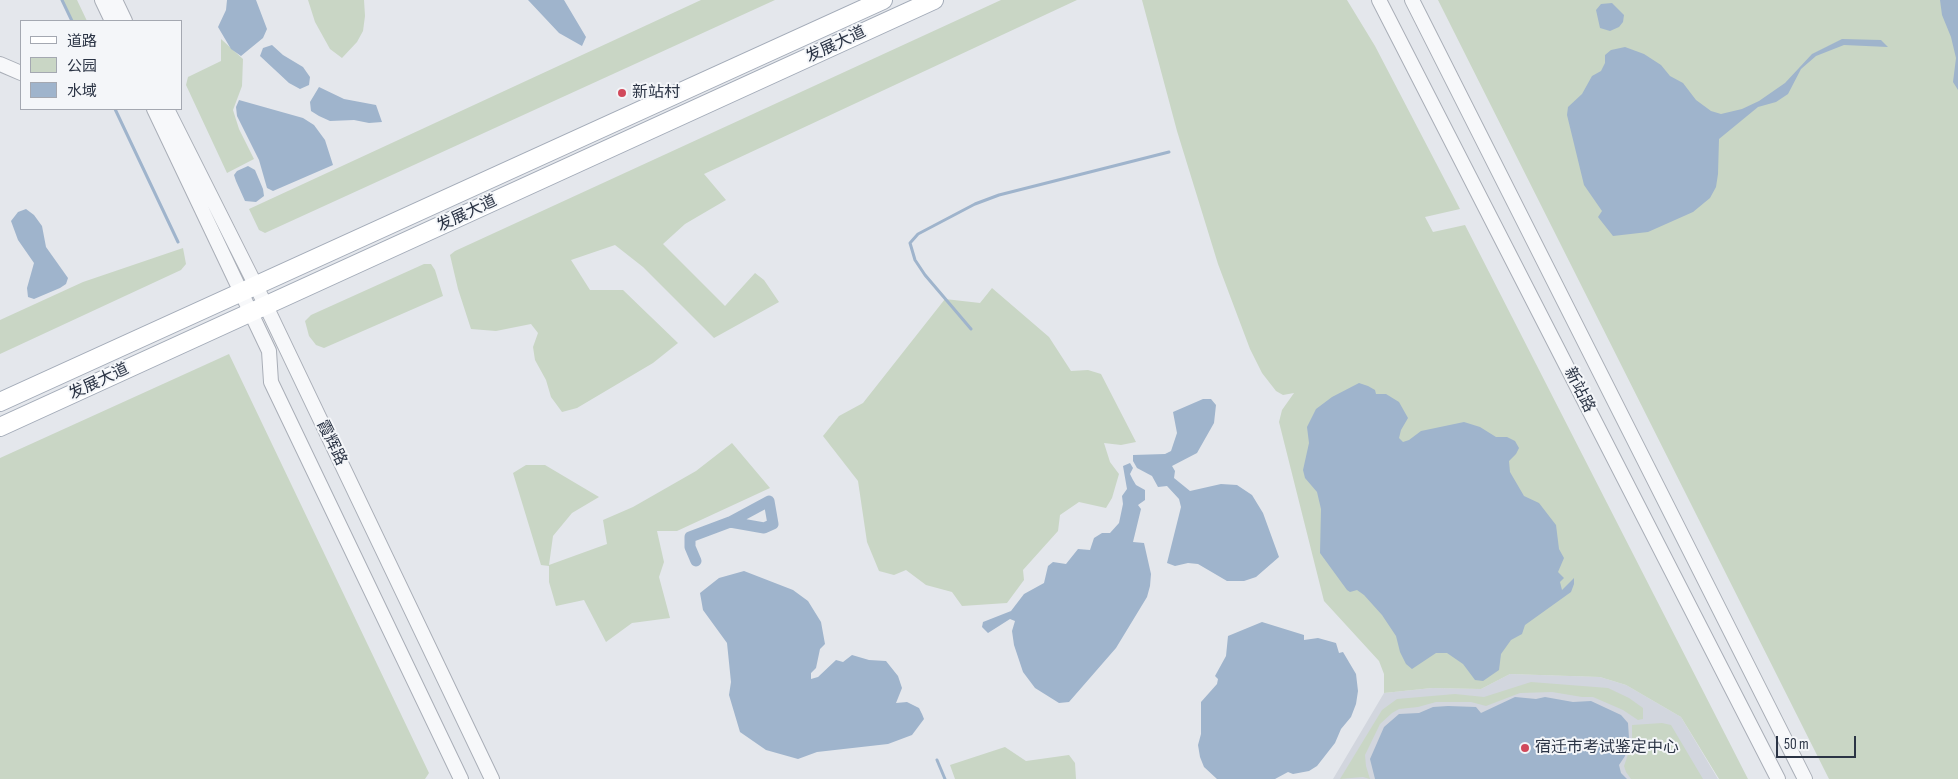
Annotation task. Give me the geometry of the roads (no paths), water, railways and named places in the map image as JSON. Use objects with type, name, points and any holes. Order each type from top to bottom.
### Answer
[{"type":"main road","name":"发展大道","points":[[0,402],[883,0]]},
{"type":"main road","name":"发展大道","points":[[0,427],[934,0]]},
{"type":"street","points":[[102,0],[112,20]]},
{"type":"street","points":[[115,0],[125,20]]},
{"type":"street","name":"新站路","points":[[1379,0],[1778,779]]},
{"type":"street","name":"新站路","points":[[1412,0],[1805,779]]},
{"type":"street","points":[[0,64],[20,73]]},
{"type":"street","name":"霞辉路","points":[[155,110],[249,289]]},
{"type":"street","name":"霞辉路","points":[[167,110],[258,309],[492,779]]},
{"type":"street","name":"霞辉路","points":[[258,309],[269,351],[271,382],[461,779]]},
{"type":"water","points":[[227,0],[256,0],[267,29],[263,38],[241,56],[231,49],[218,27],[226,10]]},
{"type":"water","points":[[528,0],[564,0],[586,37],[582,46],[559,33]]},
{"type":"water","points":[[1940,0],[1958,0],[1958,90],[1953,82],[1956,58],[1951,37],[1942,15]]},
{"type":"water","points":[[1612,3],[1624,15],[1623,22],[1619,27],[1610,31],[1600,28],[1596,10],[1601,4]]},
{"type":"water","points":[[1842,39],[1881,40],[1888,47],[1844,45],[1816,56],[1801,69],[1788,94],[1776,102],[1758,107],[1719,139],[1718,174],[1716,187],[1710,198],[1693,212],[1648,232],[1613,236],[1598,217],[1602,211],[1584,185],[1567,115],[1568,107],[1582,94],[1592,76],[1601,71],[1605,63],[1605,55],[1611,50],[1625,47],[1644,54],[1661,65],[1670,76],[1683,83],[1696,100],[1711,111],[1721,114],[1742,109],[1759,101],[1785,83],[1812,54]]},
{"type":"water","points":[[272,45],[283,55],[303,67],[310,77],[309,85],[300,89],[289,83],[260,56],[263,48]]},
{"type":"water","points":[[319,87],[344,99],[376,105],[382,122],[330,121],[319,116],[311,111],[310,102]]},
{"type":"water","points":[[239,100],[303,118],[314,125],[325,140],[333,165],[273,191],[267,188],[259,160],[237,116],[236,107]]},
{"type":"water","points":[[248,166],[255,170],[263,189],[264,196],[256,202],[245,201],[234,175],[237,171]]},
{"type":"water","points":[[26,209],[34,215],[42,226],[46,247],[68,278],[66,284],[60,288],[34,299],[28,297],[27,288],[34,263],[18,240],[11,221],[18,212]]},
{"type":"water","points":[[1359,383],[1375,390],[1376,394],[1386,394],[1399,402],[1408,418],[1399,438],[1403,442],[1421,431],[1464,422],[1480,427],[1496,437],[1507,437],[1515,441],[1519,448],[1509,461],[1510,472],[1524,496],[1539,503],[1556,525],[1559,549],[1564,558],[1558,572],[1564,578],[1560,582],[1562,590],[1574,578],[1571,592],[1525,625],[1522,634],[1511,640],[1501,654],[1499,670],[1483,681],[1475,680],[1463,664],[1447,653],[1436,653],[1412,669],[1406,664],[1400,652],[1396,636],[1382,615],[1357,590],[1350,592],[1347,590],[1320,553],[1321,509],[1317,492],[1305,478],[1303,470],[1309,443],[1307,427],[1316,409],[1332,397]]},
{"type":"water","points":[[1203,399],[1211,399],[1216,405],[1214,423],[1197,453],[1172,466],[1175,471],[1174,478],[1190,491],[1221,484],[1237,485],[1252,495],[1263,513],[1279,557],[1256,577],[1244,581],[1227,581],[1198,564],[1188,563],[1175,566],[1167,563],[1181,507],[1179,499],[1167,486],[1158,487],[1152,476],[1137,468],[1133,461],[1133,455],[1165,454],[1171,451],[1177,433],[1173,412]]},
{"type":"water","points":[[1130,463],[1133,468],[1130,474],[1133,480],[1136,485],[1145,490],[1145,500],[1138,505],[1141,509],[1133,542],[1144,543],[1151,574],[1147,597],[1116,648],[1069,702],[1059,703],[1035,688],[1023,672],[1014,645],[1012,631],[1015,621],[1010,619],[988,633],[982,627],[983,622],[1011,611],[1024,594],[1044,583],[1048,566],[1053,562],[1066,564],[1078,549],[1090,550],[1094,538],[1102,533],[1110,533],[1119,523],[1123,504],[1122,496],[1127,489],[1123,466]]},
{"type":"water","points":[[744,571],[793,590],[808,601],[821,622],[825,644],[820,649],[816,668],[811,673],[811,679],[818,677],[836,660],[843,662],[852,655],[869,660],[886,661],[898,676],[902,688],[896,703],[907,702],[919,708],[924,719],[912,735],[888,744],[817,752],[798,759],[766,750],[740,732],[729,695],[731,682],[727,643],[703,610],[700,593],[719,578]]},
{"type":"water","points":[[1262,622],[1304,635],[1304,640],[1318,638],[1336,643],[1339,653],[1343,652],[1356,674],[1358,691],[1356,704],[1351,717],[1341,729],[1335,743],[1317,766],[1309,771],[1293,774],[1288,772],[1275,779],[1217,779],[1204,767],[1200,757],[1198,745],[1201,734],[1201,702],[1217,684],[1218,679],[1215,676],[1226,656],[1228,636]]},
{"type":"water","points":[[1515,697],[1536,699],[1545,697],[1573,702],[1591,701],[1621,715],[1628,723],[1629,738],[1625,756],[1619,765],[1621,773],[1627,779],[1375,779],[1370,759],[1384,727],[1399,714],[1419,713],[1433,707],[1448,706],[1476,707],[1481,713]]},
{"type":"waterway","points":[[62,0],[72,20]]},
{"type":"waterway","points":[[115,110],[178,242]]},
{"type":"waterway","points":[[971,329],[925,275],[915,260],[910,243],[918,234],[975,204],[999,195],[1169,152]]},
{"type":"waterway","points":[[696,561],[690,547],[690,537],[730,522],[769,501],[773,524],[764,528],[730,522]]},
{"type":"waterway","points":[[937,760],[945,779]]},
{"type":"place","name":"新站村","points":[[622,93]]},
{"type":"place","name":"宿迁市考试鉴定中心","points":[[1525,748]]}]
